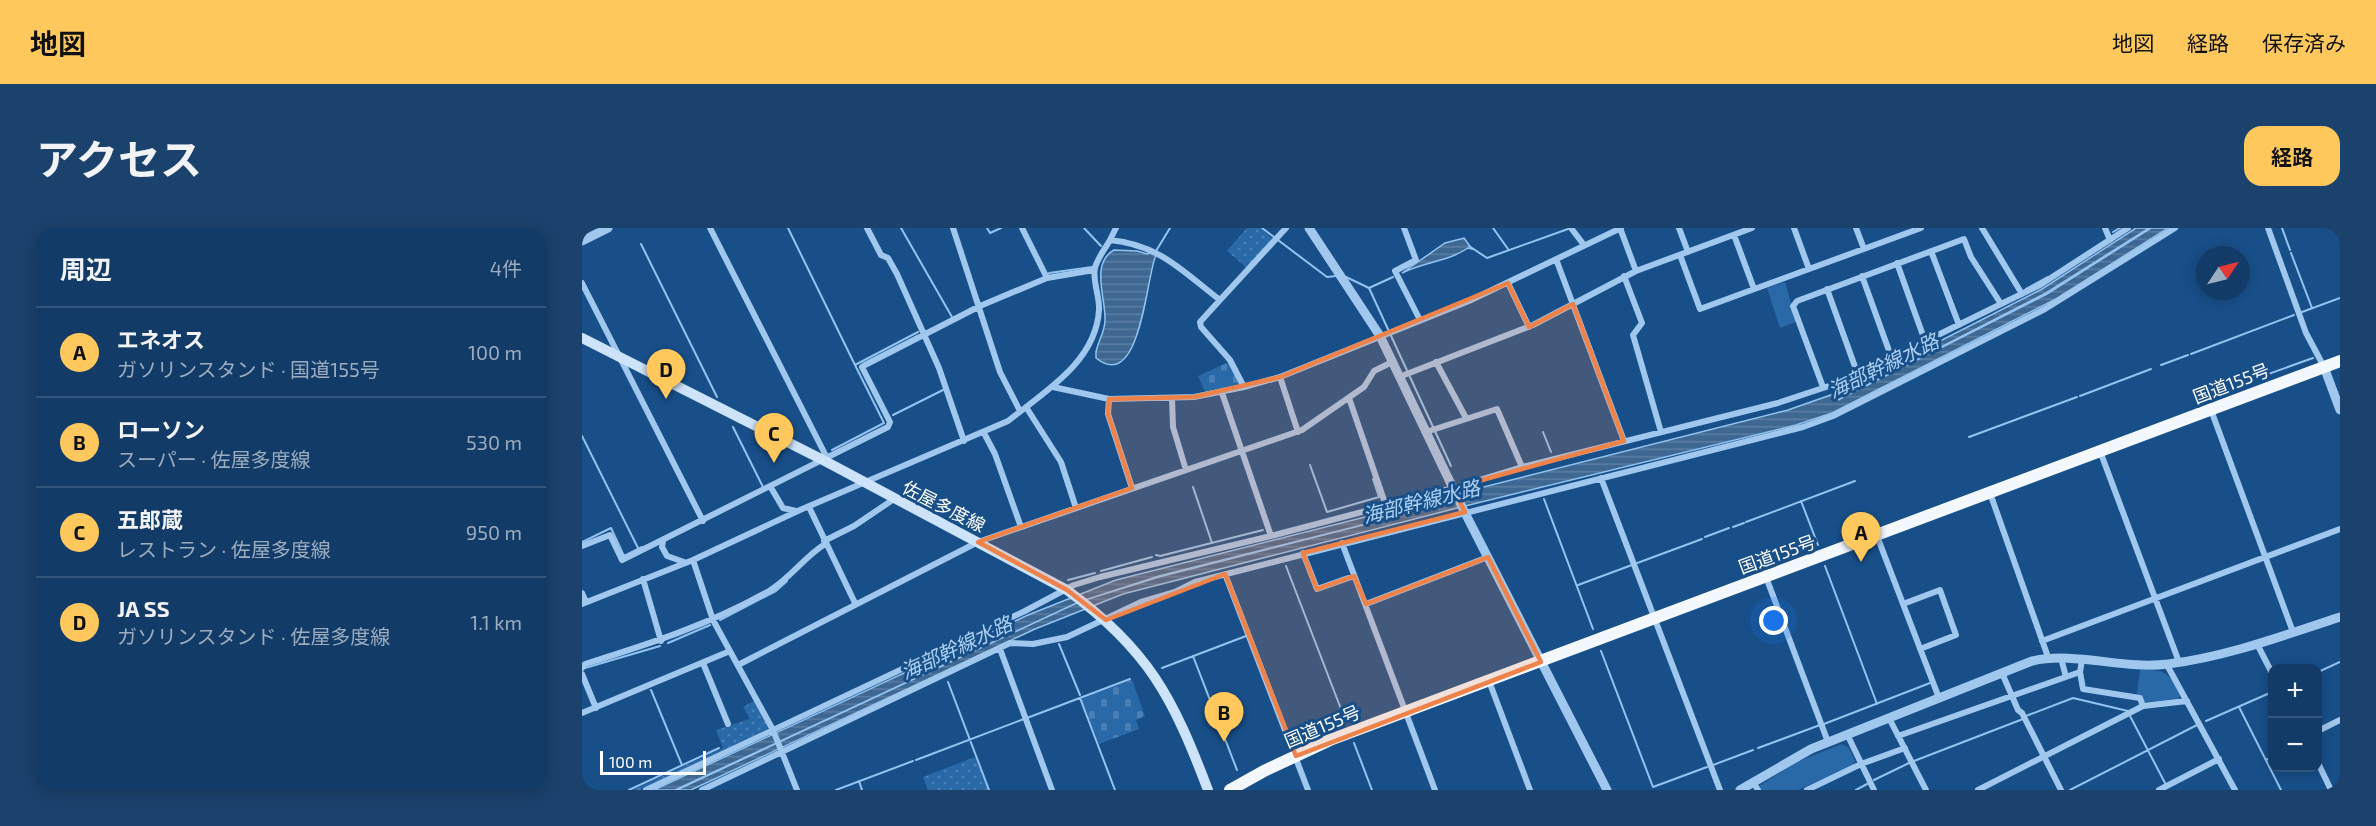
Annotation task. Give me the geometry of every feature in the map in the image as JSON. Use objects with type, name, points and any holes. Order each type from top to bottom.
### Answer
[{"type":"highway","name":"国道155号","points":[[1230,790],[1330,740],[2340,361]]},
{"type":"main road","name":"佐屋多度線","points":[[582,338],[825,459],[863,483],[1067,590],[1102,616],[1133,648],[1163,687],[1178,714],[1206,790]]},
{"type":"street","points":[[582,241],[608,228]]},
{"type":"street","points":[[710,228],[825,459]]},
{"type":"street","points":[[877,228],[868,231],[881,255],[888,258],[897,274],[939,368],[964,441]]},
{"type":"street","points":[[953,228],[1000,372],[1061,462],[1076,508]]},
{"type":"street","points":[[1022,228],[1047,278]]},
{"type":"street","points":[[770,486],[783,508],[792,512],[800,510],[1008,421],[1053,387],[1077,363],[1090,339],[1099,311],[1094,270],[1116,228]]},
{"type":"street","points":[[1244,387],[1230,360],[1201,327],[1200,322],[1286,228]]},
{"type":"street","points":[[1309,228],[1386,334],[1392,362],[1404,375],[1464,511],[1607,790]]},
{"type":"street","points":[[1404,228],[1416,260],[1395,271],[1420,320]]},
{"type":"street","points":[[1571,228],[1584,246]]},
{"type":"street","points":[[1053,387],[1109,399],[1172,398],[1222,393],[1280,377],[1508,283],[1621,228],[1636,271]]},
{"type":"street","points":[[1679,228],[1688,252]]},
{"type":"street","points":[[1404,375],[1529,327],[1624,276],[1735,232],[1752,228]]},
{"type":"street","points":[[1794,228],[1809,269]]},
{"type":"street","points":[[1856,228],[1864,249]]},
{"type":"street","points":[[1680,255],[1700,309],[1919,228]]},
{"type":"street","points":[[1991,228],[1983,230],[2022,294]]},
{"type":"street","points":[[2105,228],[2110,240]]},
{"type":"street","points":[[646,790],[774,731],[1074,585],[1386,506],[1522,467],[1778,403],[1858,375],[2022,294],[2128,228]]},
{"type":"street","points":[[702,790],[1010,643],[1033,644],[1067,637],[1102,616],[1225,574],[1464,511],[1803,427],[1833,416],[2045,309],[2175,228]]},
{"type":"street","points":[[2268,228],[2306,333],[2324,367],[2340,410]]},
{"type":"street","points":[[1735,232],[1754,289]]},
{"type":"street","points":[[1823,387],[1793,306],[1797,301],[1964,238],[1971,257],[2001,304]]},
{"type":"street","points":[[1110,240],[1140,244],[1156,252],[1220,300]]},
{"type":"street","points":[[1931,251],[1959,325]]},
{"type":"street","points":[[1556,259],[1624,441]]},
{"type":"street","points":[[1897,263],[1925,341]]},
{"type":"street","points":[[582,546],[610,535],[622,560],[888,427],[890,422],[862,367],[980,306],[1047,278],[1094,270]]},
{"type":"street","points":[[1624,276],[1642,322],[1633,335],[1661,432]]},
{"type":"street","points":[[1862,276],[1892,359]]},
{"type":"street","points":[[582,283],[703,520]]},
{"type":"street","points":[[1508,283],[1529,327]]},
{"type":"street","points":[[1827,289],[1858,375]]},
{"type":"street","points":[[738,665],[855,603],[978,542],[1298,432],[1364,387],[1374,371],[1392,362]]},
{"type":"street","points":[[1436,363],[1466,418]]},
{"type":"street","points":[[1280,377],[1298,432]]},
{"type":"street","points":[[1222,393],[1271,536]]},
{"type":"street","points":[[1172,398],[1173,426],[1186,470]]},
{"type":"street","points":[[1349,398],[1386,506]]},
{"type":"street","points":[[1109,399],[1108,414],[1132,488]]},
{"type":"street","points":[[1430,431],[1497,409],[1522,467]]},
{"type":"street","points":[[2211,410],[2293,632]]},
{"type":"street","points":[[984,433],[995,454],[1022,527]]},
{"type":"street","points":[[2100,452],[2179,662]]},
{"type":"street","points":[[1601,478],[1720,790]]},
{"type":"street","points":[[1990,493],[2048,657]]},
{"type":"street","points":[[582,668],[585,664],[661,641],[713,620],[770,590],[793,574],[824,542],[854,526],[894,499]]},
{"type":"street","points":[[809,507],[855,603]]},
{"type":"street","points":[[582,593],[584,603],[693,560],[800,510]]},
{"type":"street","points":[[2042,641],[2340,529]]},
{"type":"street","points":[[1877,536],[1939,698]]},
{"type":"street","points":[[663,541],[667,556],[680,563],[693,560]]},
{"type":"street","points":[[1342,543],[1435,790]]},
{"type":"street","points":[[1303,553],[1317,589],[1354,576]]},
{"type":"street","points":[[1366,604],[1488,557]]},
{"type":"street","points":[[693,560],[713,620],[774,731],[797,790]]},
{"type":"street","points":[[1225,574],[1308,790]]},
{"type":"street","points":[[1766,577],[1828,742]]},
{"type":"street","points":[[643,579],[661,641]]},
{"type":"street","points":[[1903,604],[1940,590],[1956,635],[1920,649]]},
{"type":"street","points":[[1740,790],[1755,786],[1792,759],[1846,734],[2048,657],[2125,666],[2168,664],[2258,644],[2340,617]]},
{"type":"street","points":[[2258,644],[2268,665]]},
{"type":"street","points":[[1000,649],[1052,790]]},
{"type":"street","points":[[582,713],[730,651]]},
{"type":"street","points":[[2061,658],[2066,677]]},
{"type":"street","points":[[2082,660],[2080,672],[2083,689],[2140,698],[2143,706]]},
{"type":"street","points":[[703,663],[728,724]]},
{"type":"street","points":[[2168,664],[2235,790]]},
{"type":"street","points":[[1898,736],[2080,672]]},
{"type":"street","points":[[2002,673],[2061,790]]},
{"type":"street","points":[[582,674],[596,708]]},
{"type":"street","points":[[1489,681],[1530,790]]},
{"type":"street","points":[[1978,790],[2143,706],[2187,701]]},
{"type":"street","points":[[1889,718],[1926,790]]},
{"type":"street","points":[[2322,729],[2340,720]]},
{"type":"street","points":[[1846,734],[1874,790]]},
{"type":"street","points":[[1807,790],[1861,764],[1905,748]]},
{"type":"street","points":[[2159,790],[2219,759]]},
{"type":"street","points":[[2322,771],[2331,790]]},
{"type":"street","points":[[1822,783],[1826,790]]},
{"type":"highlighted area","points":[[1508,283],[1529,327],[1573,304],[1624,441],[1453,488],[1465,512],[1303,553],[1317,589],[1354,576],[1366,604],[1488,557],[1541,662],[1296,756],[1225,574],[1106,620],[1067,590],[978,542],[1132,488],[1108,414],[1109,399],[1194,397],[1280,377]]},
{"type":"green space","points":[[1247,228],[1260,228],[1273,239],[1247,268],[1227,251]]},
{"type":"green space","points":[[1785,282],[1796,322],[1780,328],[1767,288]]},
{"type":"green space","points":[[1229,362],[1241,385],[1206,394],[1198,376]]},
{"type":"green space","points":[[2140,670],[2166,674],[2180,695],[2177,701],[2145,702],[2141,695],[2137,694]]},
{"type":"green space","points":[[1132,680],[1145,716],[1136,720],[1139,729],[1099,744],[1081,699]]},
{"type":"green space","points":[[754,701],[767,729],[640,790],[633,790],[723,748],[716,730],[750,719],[743,707]]},
{"type":"green space","points":[[1842,744],[1849,748],[1855,761],[1852,766],[1798,790],[1760,790],[1759,786],[1797,762]]},
{"type":"green space","points":[[975,757],[988,790],[928,790],[923,777]]},
{"type":"shaded area","points":[[2136,228],[2149,228],[2046,293],[1838,400],[2047,294],[2151,228],[2168,228],[2056,299],[1832,413],[1796,425],[1461,507],[1123,594],[1035,629],[691,790],[677,790],[1081,601],[675,790],[654,790],[1028,615],[1116,580],[1788,410],[1842,391],[2042,289]],"holes":[[[1410,513],[1159,577],[1085,600],[1159,576]]]},
{"type":"shaded area","points":[[1464,238],[1472,249],[1468,248],[1460,253],[1402,273],[1445,243]]},
{"type":"shaded area","points":[[1114,250],[1147,254],[1152,252],[1156,255],[1139,328],[1132,347],[1123,360],[1111,365],[1096,358],[1096,352],[1105,320],[1101,272],[1107,256]]},
{"type":"waterway","points":[[788,228],[855,365]]},
{"type":"waterway","points":[[901,228],[952,317]]},
{"type":"waterway","points":[[987,228],[990,233],[1001,228]]},
{"type":"waterway","points":[[1084,228],[1101,246]]},
{"type":"waterway","points":[[1156,251],[1170,228]]},
{"type":"waterway","points":[[1262,228],[1327,277],[1336,276]]},
{"type":"waterway","points":[[1493,228],[1508,249]]},
{"type":"waterway","points":[[2113,232],[2120,228]]},
{"type":"waterway","points":[[2282,228],[2290,250]]},
{"type":"waterway","points":[[1469,246],[1487,258],[1568,229]]},
{"type":"waterway","points":[[641,244],[717,397]]},
{"type":"waterway","points":[[2291,253],[2312,308]]},
{"type":"waterway","points":[[1049,273],[1092,267]]},
{"type":"waterway","points":[[1346,277],[1369,288],[1451,466]]},
{"type":"waterway","points":[[1369,288],[1393,277]]},
{"type":"waterway","points":[[2026,289],[2048,277]]},
{"type":"waterway","points":[[2302,312],[2340,298]]},
{"type":"waterway","points":[[2191,354],[2294,315]]},
{"type":"waterway","points":[[832,450],[884,423],[855,365],[918,332]]},
{"type":"waterway","points":[[2161,365],[2188,355]]},
{"type":"waterway","points":[[2260,377],[2313,358]]},
{"type":"waterway","points":[[2080,396],[2151,369]]},
{"type":"waterway","points":[[893,415],[943,390]]},
{"type":"waterway","points":[[1969,437],[2077,397]]},
{"type":"waterway","points":[[733,427],[763,487]]},
{"type":"waterway","points":[[1543,432],[1551,452]]},
{"type":"waterway","points":[[582,436],[638,548]]},
{"type":"waterway","name":"海部幹線水路","points":[[1310,465],[1327,512],[1379,497],[1373,479]]},
{"type":"waterway","points":[[1746,522],[1855,481]]},
{"type":"waterway","points":[[1193,487],[1212,543]]},
{"type":"waterway","points":[[1544,499],[1593,629]]},
{"type":"waterway","points":[[1801,501],[1818,545]]},
{"type":"waterway","points":[[1733,527],[1744,523]]},
{"type":"waterway","points":[[582,542],[611,528],[624,556],[642,547]]},
{"type":"waterway","points":[[1705,537],[1729,528]]},
{"type":"waterway","points":[[1156,555],[1160,556],[1263,530]]},
{"type":"waterway","points":[[1578,585],[1702,539]]},
{"type":"waterway","points":[[1101,571],[1152,557]]},
{"type":"waterway","points":[[1286,566],[1346,722]]},
{"type":"waterway","points":[[1825,566],[1877,704]]},
{"type":"waterway","points":[[1068,580],[1095,573]]},
{"type":"waterway","points":[[720,620],[776,591],[787,581]]},
{"type":"waterway","points":[[668,643],[710,625]]},
{"type":"waterway","points":[[1162,668],[1246,636]]},
{"type":"waterway","points":[[1059,644],[1080,695]]},
{"type":"waterway","points":[[585,668],[660,646]]},
{"type":"waterway","points":[[1601,651],[1653,787],[1707,767]]},
{"type":"waterway","points":[[1193,656],[1237,770]]},
{"type":"waterway","points":[[2322,670],[2340,662]]},
{"type":"waterway","points":[[1027,718],[1130,679]]},
{"type":"waterway","points":[[948,682],[989,790]]},
{"type":"waterway","points":[[1824,724],[1930,683]]},
{"type":"waterway","points":[[651,690],[682,765]]},
{"type":"waterway","points":[[2206,721],[2268,694]]},
{"type":"waterway","points":[[1080,698],[1115,790]]},
{"type":"waterway","points":[[2026,716],[2073,698],[2128,711]]},
{"type":"waterway","points":[[2239,707],[2281,790]]},
{"type":"waterway","points":[[2130,716],[2165,783]]},
{"type":"waterway","points":[[916,760],[1024,719]]},
{"type":"waterway","points":[[1914,761],[2023,719]]},
{"type":"waterway","points":[[1758,748],[1820,725]]},
{"type":"waterway","points":[[2070,790],[2197,725]]},
{"type":"waterway","points":[[1354,743],[1372,790]]},
{"type":"waterway","points":[[629,790],[719,748]]},
{"type":"waterway","points":[[1713,765],[1753,750]]},
{"type":"waterway","points":[[836,790],[913,761]]},
{"type":"waterway","points":[[1874,780],[1911,762]]},
{"type":"waterway","points":[[859,781],[862,790]]},
{"type":"waterway","points":[[1856,790],[1867,784]]},
{"type":"place","name":"JA SS","points":[[666,399]]},
{"type":"place","name":"五郎蔵","points":[[774,463]]},
{"type":"place","name":"エネオス","points":[[1861,562]]},
{"type":"place","name":"ローソン","points":[[1224,742]]}]
